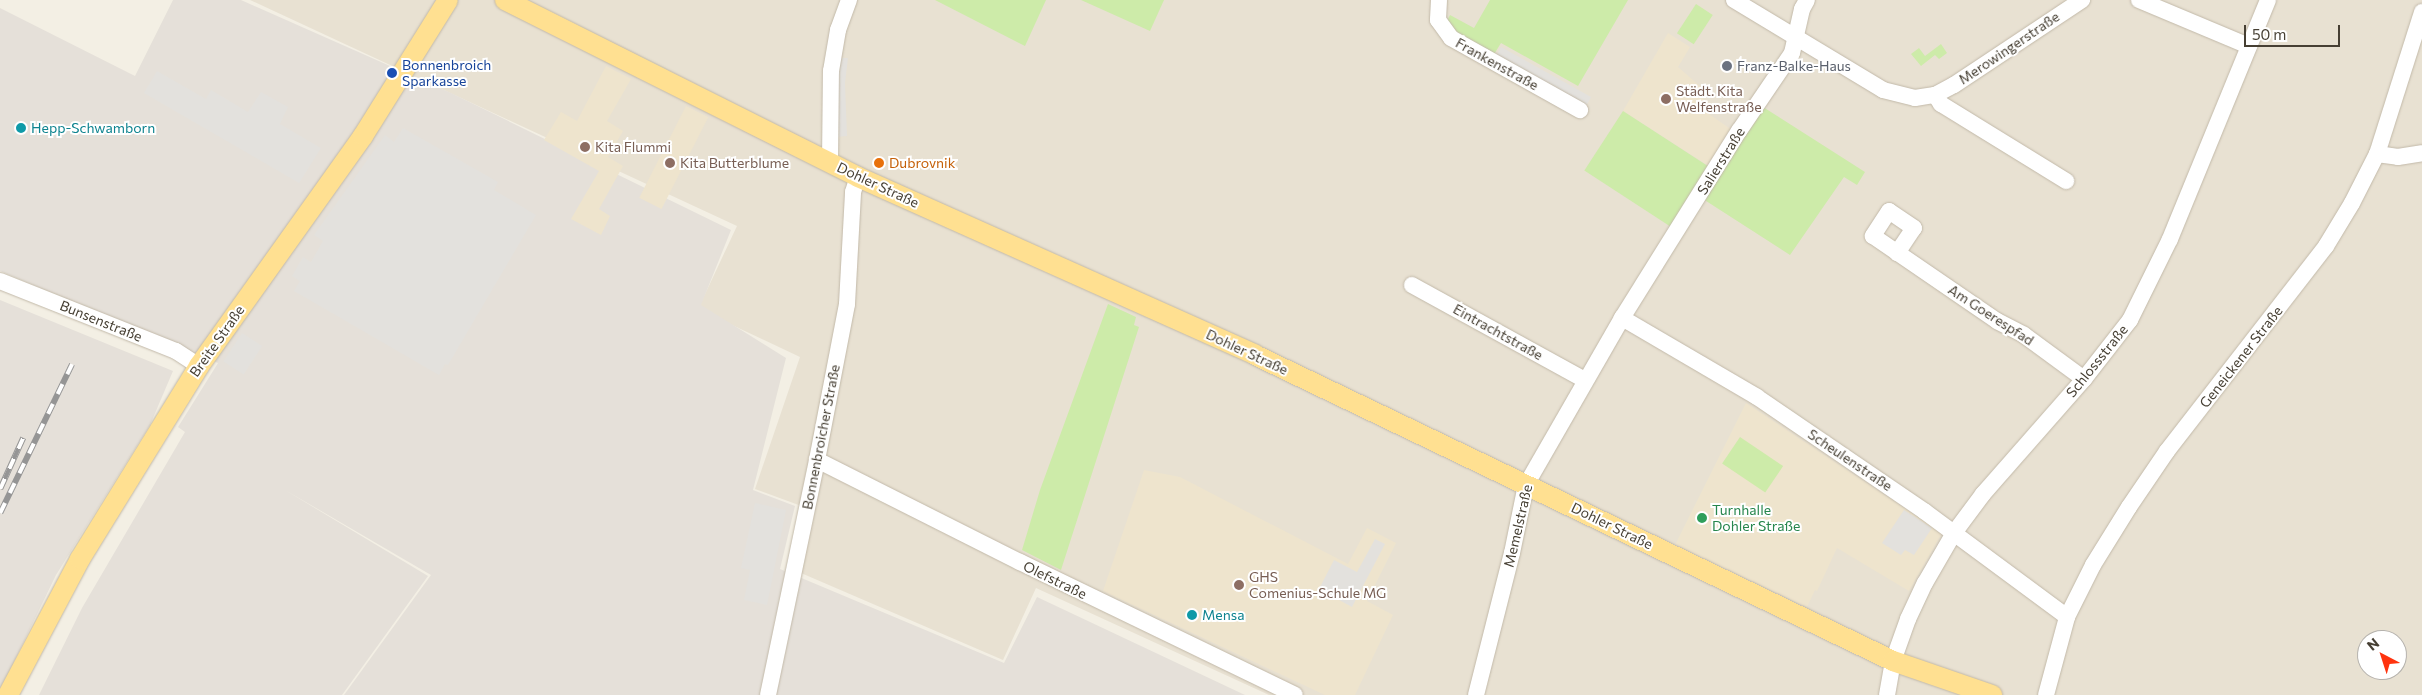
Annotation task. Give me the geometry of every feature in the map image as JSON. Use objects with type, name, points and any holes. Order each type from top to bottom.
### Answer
[{"type":"main road","name":"Breite Straße","points":[[8,695],[80,559],[199,366],[363,136],[448,0]]},
{"type":"main road","name":"Dohler Straße","points":[[505,0],[858,177],[1246,351],[1893,661],[1992,695]]},
{"type":"street","points":[[830,162],[831,70],[838,30],[849,0]]},
{"type":"street","name":"Frankenstraße","points":[[1439,0],[1438,20],[1451,38],[1580,110]]},
{"type":"street","name":"Merowingerstraße","points":[[1734,0],[1884,90],[1910,97],[1935,95],[2082,0]]},
{"type":"street","name":"Salierstraße","points":[[1622,318],[1739,131],[1792,53],[1797,38],[1802,9],[1807,0]]},
{"type":"street","points":[[2139,0],[2249,46]]},
{"type":"street","name":"Schlossstraße","points":[[1887,695],[1893,661],[1908,619],[1925,583],[1954,533],[1984,494],[2084,379],[2130,320],[2170,239],[2268,0]]},
{"type":"street","name":"Geneickener Straße","points":[[2046,695],[2067,617],[2093,565],[2128,507],[2167,452],[2326,246],[2377,154],[2422,12]]},
{"type":"street","points":[[1935,95],[1941,104],[2066,181]]},
{"type":"street","points":[[2377,154],[2398,157],[2422,153]]},
{"type":"street","name":"Bonnenbroicher Straße","points":[[768,695],[847,304],[853,192],[858,177]]},
{"type":"street","name":"Am Goerespfad","points":[[1897,253],[1997,321],[2024,335],[2084,379]]},
{"type":"street","name":"Bunsenstraße","points":[[0,281],[176,351],[199,366]]},
{"type":"street","name":"Eintrachtstraße","points":[[1412,285],[1585,380]]},
{"type":"street","name":"Memelstraße","points":[[1476,695],[1512,553],[1526,485],[1622,318]]},
{"type":"street","name":"Scheulenstraße","points":[[1622,318],[1757,397],[1954,533],[2067,617]]},
{"type":"street","name":"Olefstraße","points":[[817,460],[1020,562],[1295,695]]},
{"type":"shaded area","points":[[173,0],[241,0],[451,93],[731,230],[701,305],[786,358],[753,490],[795,506],[780,569],[1004,663],[1037,597],[1245,695],[344,695],[431,575],[285,490],[428,576],[342,695],[39,695],[82,608],[185,432],[178,427],[218,363],[0,271],[0,8],[135,76]]},
{"type":"shaded area","points":[[250,0],[2422,0],[2422,695],[1269,695],[1036,588],[1003,660],[801,573],[815,511],[755,489],[800,357],[698,309],[737,226]]},
{"type":"shaded area","name":"Städt. Kita Welfenstraße","points":[[1668,33],[1690,47],[1678,67],[1701,87],[1706,112],[1732,130],[1710,167],[1623,111]]},
{"type":"shaded area","points":[[1501,47],[1591,97],[1586,106],[1496,56]]},
{"type":"shaded area","points":[[837,58],[848,58],[845,83],[847,136],[836,137]]},
{"type":"shaded area","name":"Kita Flummi","points":[[606,66],[631,79],[607,121],[623,131],[608,157],[623,166],[599,209],[610,216],[601,235],[571,219],[599,171],[544,140],[561,112],[577,121]]},
{"type":"shaded area","points":[[157,71],[206,99],[211,90],[248,112],[261,92],[288,107],[280,124],[321,148],[299,183],[144,93]]},
{"type":"shaded area","name":"Kita Butterblume","points":[[686,106],[708,117],[662,209],[639,198]]},
{"type":"shaded area","points":[[403,128],[498,182],[494,190],[536,215],[448,365],[445,364],[439,375],[294,291],[300,281],[292,276],[303,257],[311,262],[323,241],[314,235],[385,135],[394,142]]},
{"type":"shaded area","points":[[0,300],[173,371],[150,425],[56,575],[0,691]]},
{"type":"shaded area","points":[[242,333],[262,346],[244,375],[223,362]]},
{"type":"shaded area","points":[[1746,403],[1942,533],[1909,591],[1837,548],[1817,591],[1815,590],[1807,607],[1675,545]]},
{"type":"shaded area","name":"GHS Comenius-Schule MG","points":[[1144,470],[1180,477],[1348,564],[1367,528],[1396,543],[1367,601],[1393,615],[1355,695],[1325,695],[1103,591]]},
{"type":"shaded area","points":[[755,503],[786,510],[767,605],[744,600],[750,570],[741,568]]},
{"type":"shaded area","points":[[1904,510],[1932,528],[1914,555],[1905,550],[1901,555],[1882,543]]},
{"type":"shaded area","points":[[1375,539],[1385,544],[1352,607],[1319,589],[1334,560],[1357,572]]},
{"type":"green space","points":[[935,0],[1046,0],[1025,46]]},
{"type":"green space","points":[[1081,0],[1164,0],[1150,31]]},
{"type":"green space","points":[[1490,0],[1628,0],[1578,86],[1501,43],[1493,56],[1457,35],[1446,23],[1450,15],[1474,28]]},
{"type":"green space","points":[[1696,4],[1713,15],[1694,44],[1677,33]]},
{"type":"green space","points":[[1941,44],[1947,53],[1939,59],[1935,55],[1921,66],[1911,54],[1919,48],[1925,56]]},
{"type":"green space","points":[[1763,107],[1865,172],[1857,185],[1844,177],[1790,255],[1703,199]]},
{"type":"green space","points":[[1623,111],[1709,167],[1671,227],[1584,171]]},
{"type":"green space","points":[[1108,304],[1136,317],[1134,325],[1139,327],[1061,570],[1022,550],[1040,490]]},
{"type":"green space","points":[[1740,437],[1783,466],[1765,493],[1722,464]]},
{"type":"railway","points":[[0,513],[72,364]]},
{"type":"railway","points":[[0,489],[23,438]]},
{"type":"place","name":"Franz-Balke-Haus","points":[[1727,66]]},
{"type":"place","name":"Bonnenbroich Sparkasse","points":[[392,73]]},
{"type":"place","name":"Städt. Kita Welfenstraße","points":[[1666,99]]},
{"type":"place","name":"Hepp-Schwamborn","points":[[21,128]]},
{"type":"place","name":"Kita Flummi","points":[[585,147]]},
{"type":"place","name":"Kita Butterblume","points":[[670,163]]},
{"type":"place","name":"Dubrovnik","points":[[879,163]]},
{"type":"place","name":"Turnhalle Dohler Straße","points":[[1702,518]]},
{"type":"place","name":"GHS Comenius-Schule MG","points":[[1239,585]]},
{"type":"place","name":"Mensa","points":[[1192,615]]}]
